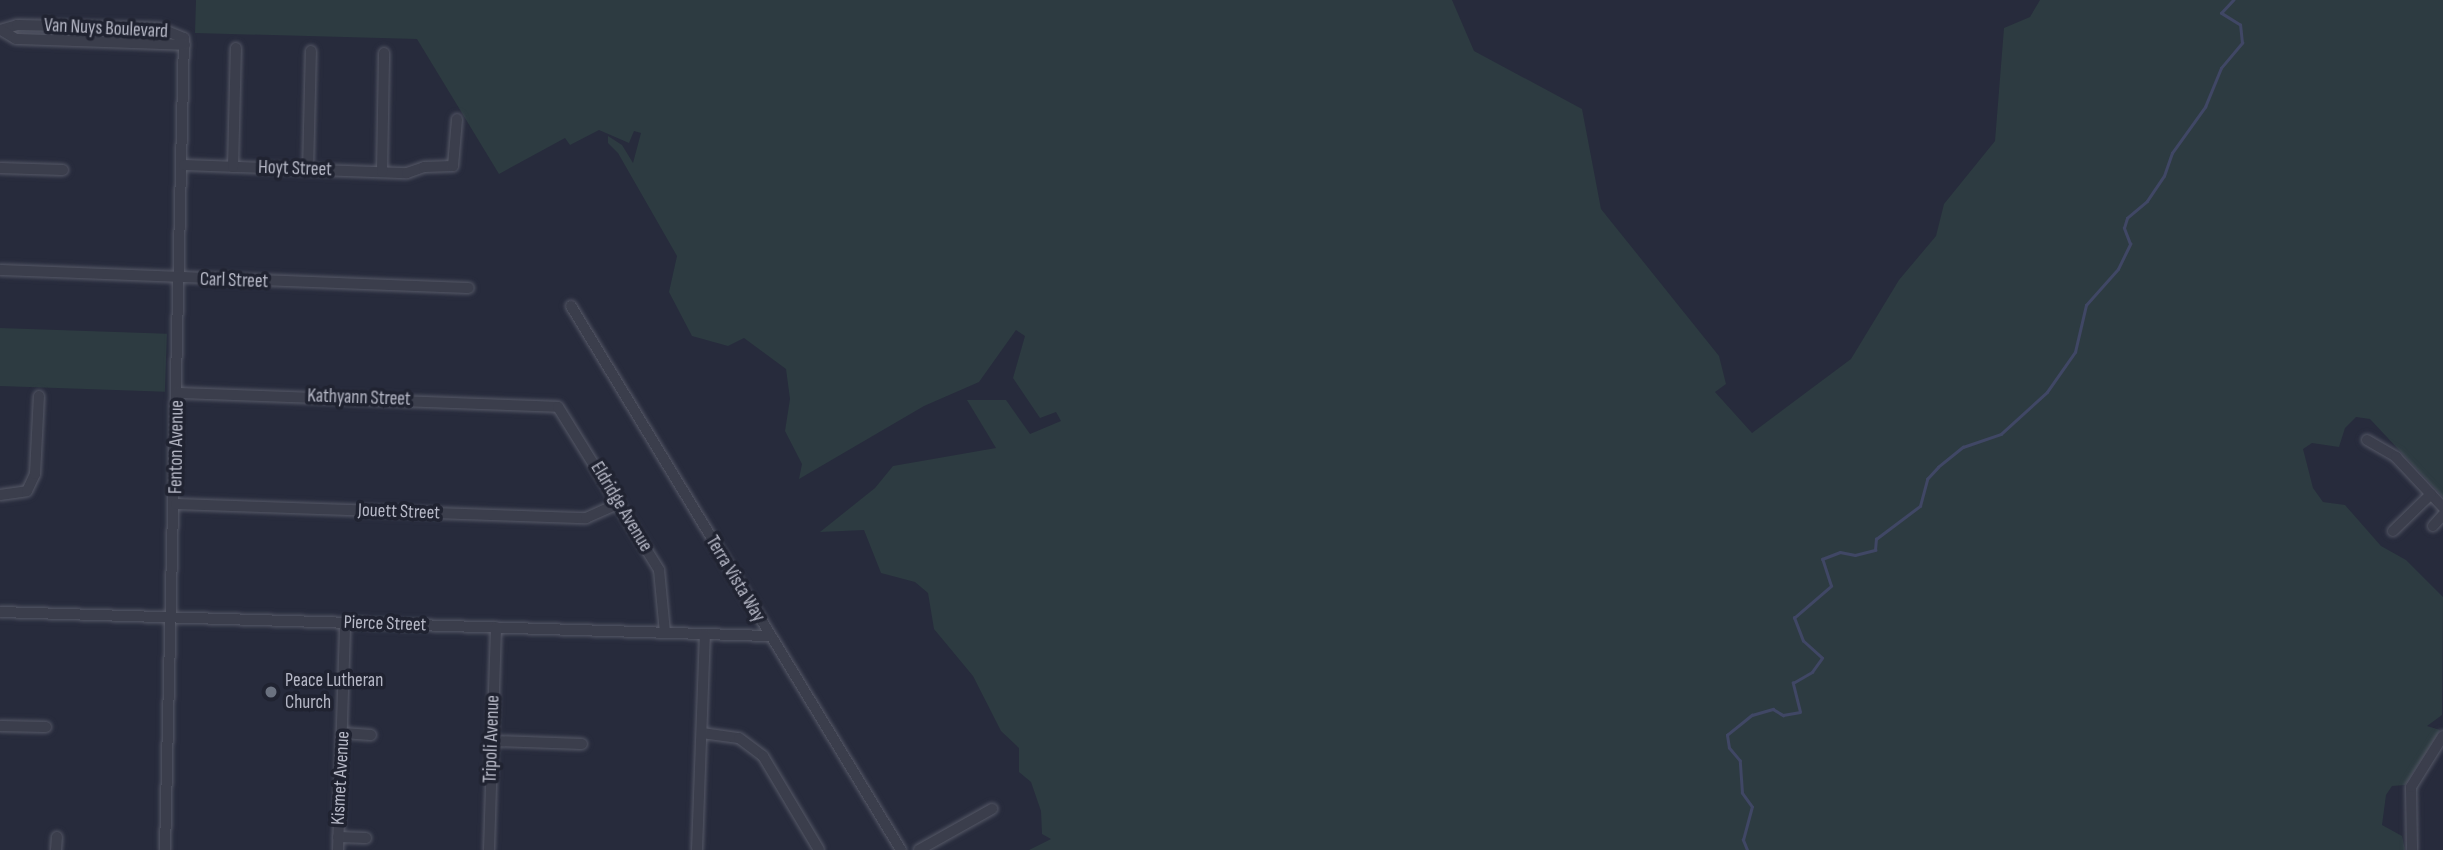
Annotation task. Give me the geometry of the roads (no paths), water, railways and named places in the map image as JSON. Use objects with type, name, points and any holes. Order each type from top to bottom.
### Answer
[{"type":"street","name":"Van Nuys Boulevard","points":[[17,25],[171,30],[182,35],[185,45],[16,39],[1,30],[17,25]]},
{"type":"street","points":[[67,41],[68,26]]},
{"type":"street","name":"Fenton Avenue","points":[[165,850],[176,504],[185,45]]},
{"type":"street","points":[[233,167],[236,48]]},
{"type":"street","points":[[308,170],[311,51]]},
{"type":"street","points":[[382,172],[384,53]]},
{"type":"street","name":"Hoyt Street","points":[[184,165],[407,173],[424,167],[453,166],[457,119]]},
{"type":"street","points":[[0,168],[63,170]]},
{"type":"street","name":"Carl Street","points":[[0,270],[469,288]]},
{"type":"street","name":"Terra Vista Way","points":[[571,306],[901,850]]},
{"type":"street","name":"Kathyann Street","points":[[178,393],[540,404]]},
{"type":"street","points":[[0,495],[27,491],[35,474],[38,396]]},
{"type":"street","name":"Eldridge Avenue","points":[[540,404],[558,407],[569,419],[659,570],[665,632]]},
{"type":"street","points":[[2367,440],[2391,453],[2443,507]]},
{"type":"street","points":[[2393,531],[2431,495]]},
{"type":"street","name":"Jouett Street","points":[[176,504],[586,517],[619,503]]},
{"type":"street","points":[[2432,526],[2443,515]]},
{"type":"street","name":"Pierce Street","points":[[0,612],[769,636]]},
{"type":"street","name":"Kismet Avenue","points":[[338,850],[345,623]]},
{"type":"street","name":"Tripoli Avenue","points":[[489,850],[496,627]]},
{"type":"street","points":[[697,850],[705,634]]},
{"type":"street","points":[[0,726],[47,727]]},
{"type":"street","points":[[343,733],[371,735]]},
{"type":"street","points":[[702,733],[738,738],[763,757],[819,850]]},
{"type":"street","points":[[2412,850],[2411,787],[2443,736]]},
{"type":"street","points":[[492,741],[582,744]]},
{"type":"street","points":[[919,850],[992,809]]},
{"type":"street","points":[[57,836],[57,850]]},
{"type":"street","points":[[338,837],[366,838]]},
{"type":"street","points":[[489,850],[499,850]]},
{"type":"waterway","points":[[1747,850],[1743,840],[1752,807],[1742,793],[1740,761],[1729,748],[1727,735],[1752,715],[1773,709],[1783,715],[1800,712],[1793,683],[1812,672],[1822,658],[1803,641],[1794,618],[1831,586],[1822,559],[1840,552],[1855,555],[1875,550],[1876,539],[1920,506],[1927,479],[1938,467],[1963,447],[2001,434],[2047,392],[2075,352],[2086,305],[2118,269],[2130,244],[2124,228],[2127,218],[2147,201],[2164,176],[2172,153],[2205,107],[2221,68],[2242,43],[2240,25],[2221,13],[2233,0]]},
{"type":"place","name":"Peace Lutheran Church","points":[[271,692]]}]
